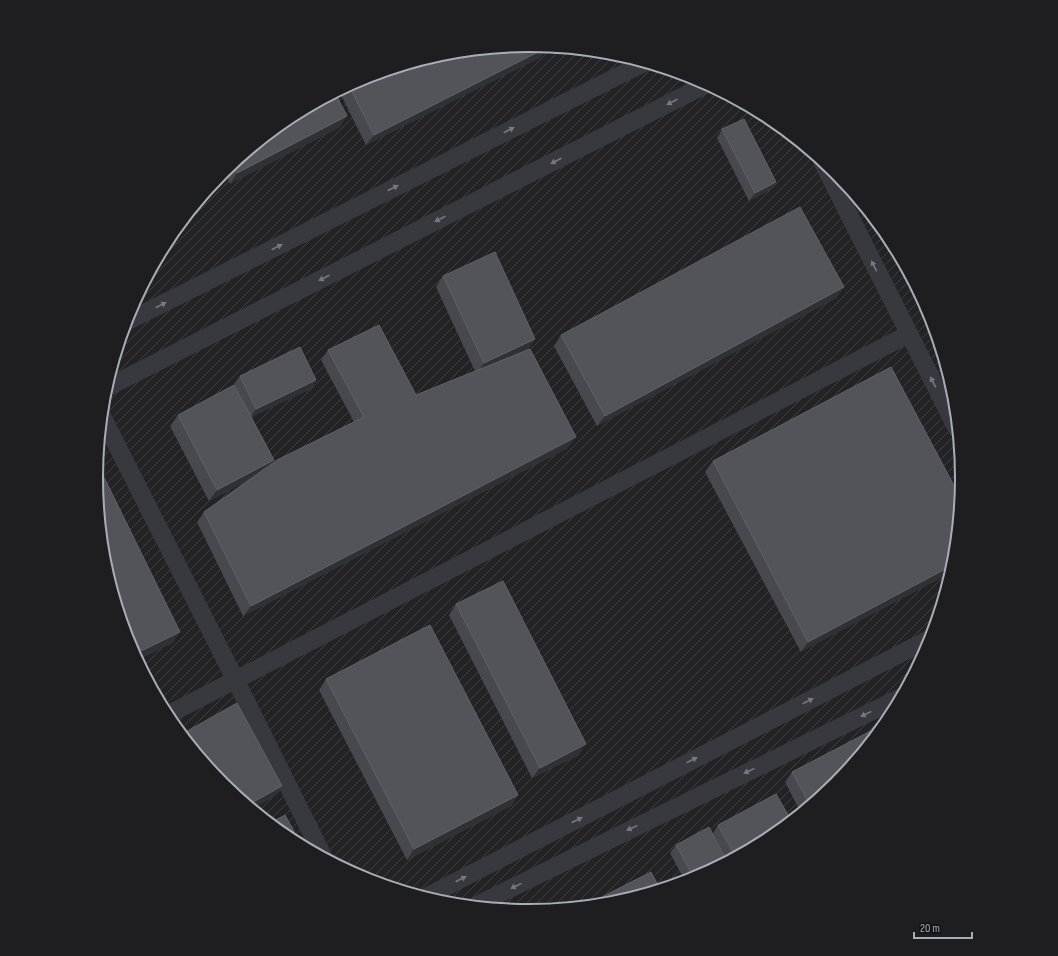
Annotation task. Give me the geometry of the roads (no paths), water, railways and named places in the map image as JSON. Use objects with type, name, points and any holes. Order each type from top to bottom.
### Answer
[{"type":"street","points":[[134,318],[637,66]]},
{"type":"street","points":[[114,384],[700,88]]},
{"type":"street","points":[[830,177],[950,415]]},
{"type":"street","points":[[173,712],[909,334]]},
{"type":"street","points":[[107,425],[319,849]]},
{"type":"street","points":[[434,893],[922,642]]},
{"type":"street","points":[[485,901],[891,702]]}]
